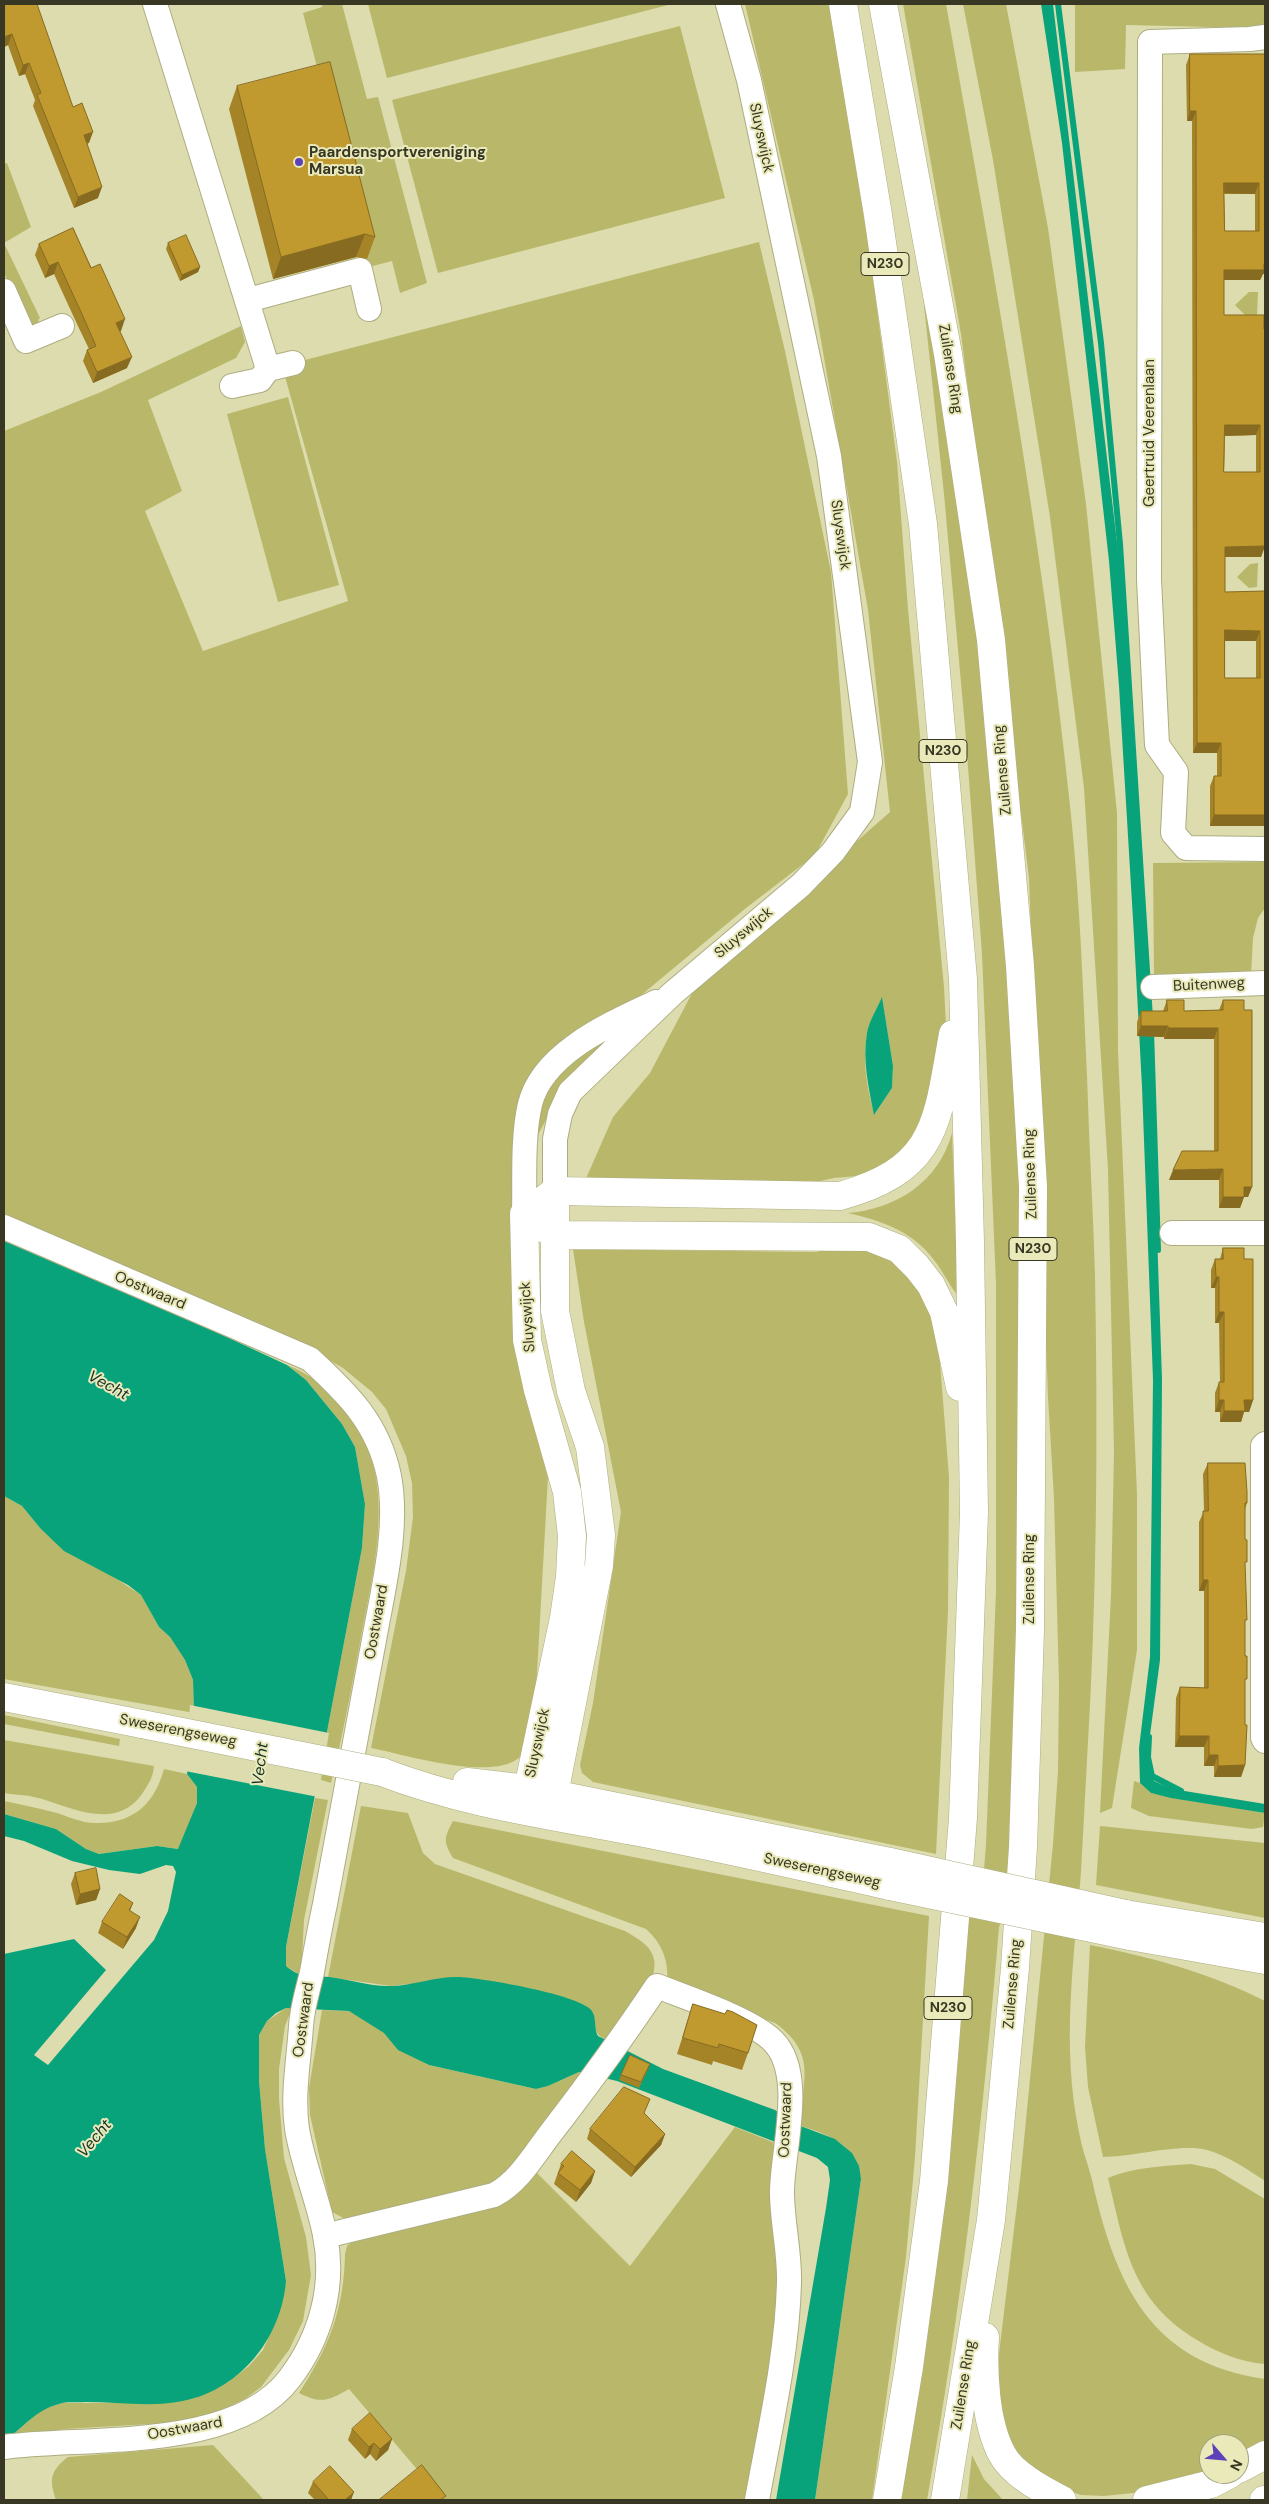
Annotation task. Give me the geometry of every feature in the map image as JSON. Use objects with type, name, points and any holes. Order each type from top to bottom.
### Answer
[{"type":"main road","name":"N230","points":[[843,4],[882,242],[923,524],[963,979],[974,1513],[964,1818],[934,2181],[909,2367],[887,2500]]},
{"type":"main road","name":"Zuilense Ring","points":[[883,4],[948,354],[991,640],[1020,966],[1033,1187],[1030,1630],[1023,1847],[1015,1968],[991,2220],[945,2500]]},
{"type":"main road","name":"N230","points":[[556,1191],[840,1196],[866,1189],[894,1176],[913,1160],[928,1139],[939,1109],[963,979]]},
{"type":"main road","points":[[555,1235],[524,1214],[556,1191]]},
{"type":"main road","name":"Sluyswijck","points":[[540,1799],[597,1574],[601,1536],[590,1448],[571,1391],[555,1311],[556,1191]]},
{"type":"main road","name":"Sluyswijck","points":[[524,1214],[527,1340],[567,1492],[572,1536],[570,1576],[540,1799]]},
{"type":"main road","name":"N230","points":[[555,1235],[869,1236],[899,1248],[918,1267],[931,1285],[944,1312],[960,1385],[974,1513]]},
{"type":"main road","name":"Sweserengseweg","points":[[4,1697],[382,1772],[540,1799],[1127,1925],[1265,1960]]},
{"type":"main road","name":"Sweserengseweg","points":[[1127,1925],[1265,1937]]},
{"type":"main road","name":"N230","points":[[991,2220],[984,2362],[991,2425],[1002,2456],[1031,2484],[1062,2500]]},
{"type":"main road","points":[[1249,2464],[1265,2455]]},
{"type":"main road","points":[[1148,2500],[1211,2484]]},
{"type":"street","points":[[154,4],[268,369]]},
{"type":"street","name":"Sluyswijck","points":[[556,1191],[555,1139],[560,1114],[570,1092],[673,993],[802,885],[833,852],[862,812],[870,762],[829,456],[749,80],[728,4]]},
{"type":"street","name":"Geertruid Veerenlaan","points":[[1265,36],[1250,39],[1150,42],[1149,579],[1157,745],[1176,772],[1173,833],[1186,848],[1265,849]]},
{"type":"street","points":[[248,300],[360,270],[369,310]]},
{"type":"street","points":[[4,291],[26,341],[62,326]]},
{"type":"street","points":[[232,386],[260,380],[268,369],[293,363]]},
{"type":"street","name":"Buitenweg","points":[[1154,988],[1265,983]]},
{"type":"street","name":"Sluyswijck","points":[[524,1214],[530,1104],[542,1076],[562,1054],[622,1018],[673,993]]},
{"type":"street","name":"Oostwaard","points":[[4,1227],[310,1359],[347,1392],[372,1429],[389,1477],[392,1538],[302,2018],[296,2096],[297,2126],[303,2159],[325,2236],[328,2271],[327,2293],[321,2319],[306,2352],[290,2378],[274,2396],[246,2414],[222,2423],[162,2436],[9,2447]]},
{"type":"street","points":[[1172,1233],[1265,1233]]},
{"type":"street","points":[[1265,1444],[1263,1446],[1263,1738],[1265,1741]]},
{"type":"street","name":"Oostwaard","points":[[325,2236],[412,2217],[494,2196],[503,2191],[528,2163],[585,2088],[657,1986],[731,2016],[774,2041],[783,2058],[788,2074],[789,2108],[782,2192],[790,2280],[787,2330],[757,2500]]},
{"type":"shaded area","points":[[322,4],[342,4],[367,99],[378,97],[427,283],[400,293],[392,261],[369,267],[303,13],[322,7]]},
{"type":"shaded area","points":[[368,4],[672,4],[387,78]]},
{"type":"shaded area","points":[[745,4],[829,4],[856,148],[897,462],[908,609],[944,987],[948,1064],[906,1148],[889,1164],[857,1176],[834,1178],[776,1191],[584,1183],[613,1117],[650,1073],[699,980],[890,812],[868,610],[814,300]],"holes":[[[882,998],[893,1066],[892,1088],[875,1114],[866,1075],[865,1054],[869,1025]]]},
{"type":"shaded area","points":[[903,4],[946,4],[1032,510],[1060,713],[1074,848],[1083,978],[1096,1336],[1095,1579],[1081,1872],[1070,2035],[1071,2067],[1079,2132],[1101,2217],[1113,2252],[1127,2284],[1144,2312],[1166,2336],[1193,2356],[1225,2370],[1265,2379],[1265,2447],[1249,2455],[1249,2434],[1199,2434],[1199,2476],[1133,2493],[1104,2496],[1081,2495],[1060,2488],[1025,2465],[1001,2428],[998,2362],[1021,2171],[1053,1844],[1058,1771],[1059,1684],[1054,1498],[1048,1397],[1029,878],[961,334]]},
{"type":"shaded area","points":[[963,4],[1006,4],[1048,228],[1086,504],[1117,813],[1118,1051],[1137,1494],[1137,1650],[1112,1808],[1100,1813],[1111,1595],[1114,1452],[1108,1169],[1084,788],[1050,517],[993,160]]},
{"type":"shaded area","points":[[1075,4],[1265,4],[1265,23],[1254,28],[1126,25],[1125,69],[1075,72]]},
{"type":"shaded area","points":[[680,26],[725,198],[438,273],[392,100]]},
{"type":"shaded area","points":[[7,163],[31,227],[4,243],[4,164]]},
{"type":"shaded area","points":[[759,242],[785,351],[831,572],[848,794],[815,855],[746,908],[592,1036],[603,1045],[562,1090],[515,1178],[510,1229],[513,1256],[549,1459],[534,1727],[527,1748],[519,1758],[506,1764],[489,1767],[469,1767],[371,1748],[406,1571],[413,1517],[412,1483],[406,1456],[386,1409],[372,1392],[343,1368],[294,1340],[4,1214],[4,431],[101,392],[241,326],[245,342],[236,358],[148,400],[182,491],[145,511],[203,651],[348,601],[282,366]]},
{"type":"shaded area","points":[[4,243],[40,318],[38,320],[40,324],[32,328],[27,325],[4,273]]},
{"type":"shaded area","points":[[919,258],[981,641],[1006,886],[1022,1231],[1016,1620],[1007,1910],[999,1927],[970,2215],[961,2286],[927,2500],[898,2500],[967,1921],[981,1905],[986,1845],[996,1591],[996,1284],[982,954],[965,727],[944,494]]},
{"type":"shaded area","points":[[1249,292],[1258,292],[1257,316],[1246,316],[1235,305]]},
{"type":"shaded area","points":[[288,397],[339,585],[278,602],[227,414]]},
{"type":"shaded area","points":[[1258,563],[1257,587],[1249,588],[1237,577],[1250,564]]},
{"type":"shaded area","points":[[1265,862],[1265,908],[1258,918],[1253,938],[1251,976],[1154,977],[1153,863]]},
{"type":"shaded area","points":[[952,1133],[958,1296],[937,1264],[919,1244],[886,1224],[848,1213],[883,1206],[913,1190],[937,1166],[946,1150]]},
{"type":"shaded area","points":[[839,1246],[876,1248],[908,1269],[937,1324],[949,1477],[948,1611],[936,1854],[593,1782],[582,1773],[580,1765],[593,1703],[621,1512],[584,1322],[573,1249],[816,1252]]},
{"type":"shaded area","points":[[287,1365],[318,1382],[344,1407],[361,1433],[372,1460],[378,1489],[377,1548],[347,1710],[331,1783],[318,1779],[362,1548],[365,1504],[355,1447],[342,1424],[306,1380]]},
{"type":"shaded area","points":[[4,1496],[22,1506],[40,1528],[141,1595],[159,1627],[170,1637],[185,1660],[193,1680],[194,1713],[4,1679]]},
{"type":"shaded area","points":[[4,1715],[120,1739],[119,1746],[4,1724]]},
{"type":"shaded area","points":[[4,1740],[154,1766],[146,1788],[132,1805],[108,1814],[95,1814],[37,1798],[4,1793]]},
{"type":"shaded area","points":[[164,1769],[187,1774],[197,1787],[197,1803],[179,1849],[157,1846],[99,1854],[86,1849],[56,1829],[4,1814],[4,1801],[87,1822],[111,1822],[123,1819],[133,1815],[149,1801]]},
{"type":"shaded area","points":[[1134,1781],[1140,1783],[1151,1793],[1265,1813],[1263,1827],[1252,1829],[1149,1816],[1131,1808]]},
{"type":"shaded area","points":[[315,1798],[328,1800],[304,1920],[301,1976],[286,1966],[286,1947]]},
{"type":"shaded area","points":[[361,1806],[408,1813],[423,1853],[435,1864],[625,1931],[645,1945],[650,1950],[655,1963],[651,1981],[608,2041],[597,2032],[592,2012],[409,1984],[391,1986],[328,1977]]},
{"type":"shaded area","points":[[453,1821],[929,1916],[915,2157],[906,2257],[872,2500],[815,2500],[861,2179],[853,2157],[839,2142],[798,2125],[803,2095],[804,2069],[797,2045],[775,2023],[667,1982],[667,1967],[663,1953],[652,1934],[646,1929],[453,1858],[446,1843],[446,1836]]},
{"type":"shaded area","points":[[1100,1826],[1265,1843],[1265,1918],[1096,1885]]},
{"type":"shaded area","points":[[1090,1945],[1135,1955],[1202,1974],[1265,2001],[1265,2181],[1237,2163],[1207,2150],[1196,2148],[1170,2149],[1103,2157],[1088,2087],[1085,2047]]},
{"type":"shaded area","points":[[286,2008],[292,2008],[285,2026],[279,2069],[279,2099],[284,2158],[306,2237],[311,2275],[303,2321],[289,2350],[261,2387],[245,2399],[211,2415],[184,2422],[65,2429],[9,2438],[41,2410],[62,2403],[149,2403],[207,2392],[228,2382],[249,2366],[263,2350],[278,2316],[286,2281],[265,2149],[259,2081],[259,2035],[267,2021]]},
{"type":"shaded area","points":[[322,2010],[349,2011],[360,2016],[385,2033],[398,2049],[429,2065],[536,2089],[548,2086],[579,2072],[584,2073],[510,2173],[498,2181],[349,2221],[332,2212],[310,2115],[309,2088]]},
{"type":"shaded area","points":[[735,2127],[780,2145],[782,2285],[750,2500],[443,2500],[349,2389],[324,2400],[313,2399],[299,2393],[319,2360],[333,2327],[342,2292],[345,2254],[347,2246],[354,2240],[533,2169],[630,2266]]},
{"type":"shaded area","points":[[1191,2164],[1215,2169],[1265,2199],[1265,2364],[1238,2359],[1221,2353],[1197,2340],[1175,2324],[1158,2308],[1144,2290],[1126,2249],[1108,2178],[1139,2169]]},
{"type":"shaded area","points":[[213,2445],[264,2500],[56,2500],[52,2486],[54,2471],[68,2457]]},
{"type":"shaded area","points":[[972,2455],[984,2479],[1003,2500],[967,2500]]},
{"type":"water","points":[[1041,4],[1053,4],[1119,559],[1129,685],[1152,1087],[1162,1379],[1160,1660],[1148,1750],[1150,1773],[1154,1781],[1172,1789],[1265,1804],[1265,1813],[1171,1798],[1151,1793],[1140,1783],[1139,1748],[1150,1657],[1153,1380],[1142,1087],[1134,936],[1119,686],[1109,561],[1062,143]]},
{"type":"water","points":[[882,997],[893,1066],[892,1088],[874,1115],[865,1054],[869,1024]]},
{"type":"water","name":"Vecht","points":[[4,1241],[216,1332],[287,1365],[306,1380],[342,1424],[355,1447],[365,1504],[362,1548],[286,1947],[286,1966],[301,1975],[337,1978],[376,1985],[392,1986],[460,1977],[507,1984],[564,1997],[579,2002],[592,2011],[598,2036],[663,2069],[775,2110],[798,2125],[835,2139],[852,2153],[859,2166],[861,2179],[815,2500],[776,2500],[826,2208],[830,2180],[828,2167],[817,2158],[617,2081],[579,2072],[548,2086],[536,2089],[429,2065],[398,2050],[384,2033],[349,2011],[286,2008],[276,2013],[267,2021],[259,2035],[259,2081],[265,2149],[286,2281],[282,2303],[275,2324],[265,2343],[252,2360],[237,2375],[219,2388],[199,2397],[155,2404],[62,2403],[38,2413],[9,2438],[4,2438],[4,1954],[74,1939],[106,1970],[34,2055],[48,2065],[154,1940],[168,1911],[176,1872],[173,1866],[166,1865],[140,1874],[109,1870],[72,1861],[24,1841],[4,1836],[4,1814],[56,1829],[86,1849],[99,1854],[157,1846],[178,1849],[197,1803],[197,1787],[187,1774],[194,1713],[193,1680],[185,1660],[170,1637],[159,1627],[141,1595],[128,1585],[64,1551],[40,1528],[22,1506],[4,1496]]},
{"type":"pier","points":[[190,1705],[329,1733],[318,1797],[185,1771]]},
{"type":"building","points":[[4,4],[37,4],[73,107],[82,103],[93,132],[84,135],[102,187],[78,197],[37,95],[41,93],[29,63],[23,65],[12,34],[4,37]]},
{"type":"building","points":[[1190,54],[1265,54],[1265,264],[1264,270],[1224,270],[1224,315],[1264,315],[1265,546],[1225,547],[1225,592],[1265,591],[1265,815],[1214,815],[1214,776],[1221,776],[1221,743],[1197,743],[1196,111],[1190,111]],"holes":[[[1224,183],[1259,183],[1259,231],[1225,231]],[[1225,425],[1260,425],[1260,472],[1224,472]],[[1225,630],[1260,631],[1260,678],[1225,678]]]},
{"type":"building","points":[[330,62],[375,237],[365,234],[281,257],[237,86]]},
{"type":"building","points":[[73,228],[91,268],[100,264],[125,319],[116,323],[132,357],[97,372],[87,350],[96,346],[81,312],[58,262],[49,266],[39,244]]},
{"type":"building","points":[[186,235],[200,267],[182,275],[168,243]]},
{"type":"building","points":[[1167,1000],[1184,1000],[1184,1011],[1223,1010],[1223,1000],[1244,1000],[1244,1010],[1252,1010],[1252,1187],[1244,1187],[1244,1197],[1223,1197],[1223,1169],[1173,1170],[1182,1151],[1218,1151],[1218,1028],[1141,1026],[1141,1011],[1167,1011]]},
{"type":"building","points":[[1223,1248],[1244,1248],[1244,1259],[1253,1259],[1253,1400],[1244,1400],[1245,1411],[1224,1411],[1224,1400],[1219,1400],[1219,1382],[1224,1382],[1224,1312],[1219,1312],[1219,1277],[1216,1277],[1215,1259],[1223,1259]]},
{"type":"building","points":[[1208,1463],[1245,1463],[1247,1492],[1247,1503],[1245,1503],[1245,1539],[1247,1540],[1247,1562],[1245,1562],[1247,1620],[1245,1620],[1245,1656],[1247,1656],[1247,1679],[1245,1679],[1245,1725],[1247,1725],[1245,1765],[1218,1766],[1218,1755],[1209,1755],[1209,1736],[1179,1736],[1180,1687],[1208,1688],[1208,1580],[1203,1580],[1203,1511],[1208,1511]]},
{"type":"building","points":[[96,1868],[100,1889],[80,1894],[75,1873]]},
{"type":"building","points":[[120,1894],[133,1903],[129,1910],[140,1917],[127,1937],[102,1922]]},
{"type":"building","points":[[693,2004],[725,2014],[727,2010],[757,2025],[748,2053],[719,2044],[718,2048],[683,2038]]},
{"type":"building","points":[[630,2055],[650,2064],[641,2082],[621,2075]]},
{"type":"building","points":[[624,2087],[650,2099],[644,2113],[665,2134],[635,2167],[590,2129]]},
{"type":"building","points":[[572,2151],[595,2171],[580,2190],[558,2173],[564,2166],[561,2164]]},
{"type":"building","points":[[370,2413],[392,2439],[380,2449],[374,2443],[369,2447],[352,2429]]},
{"type":"building","points":[[422,2465],[446,2496],[440,2500],[379,2500]]},
{"type":"building","points":[[330,2466],[354,2492],[345,2500],[329,2500],[313,2482]]},
{"type":"waterway","points":[[1058,4],[1101,343],[1120,544],[1150,1018]]},
{"type":"waterway","points":[[1151,1030],[1158,1250]]},
{"type":"waterway","points":[[1149,1737],[1148,1757],[1152,1776],[1181,1791]]},
{"type":"place","name":"Paardensportvereniging Marsua","points":[[299,162]]}]
